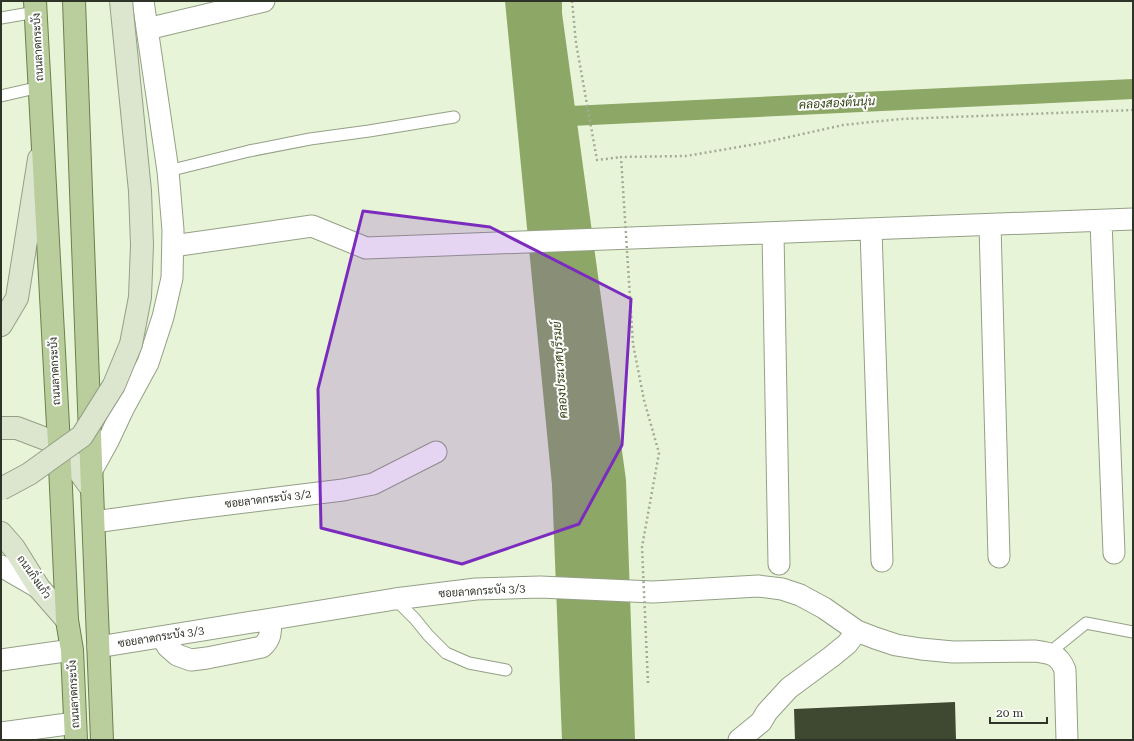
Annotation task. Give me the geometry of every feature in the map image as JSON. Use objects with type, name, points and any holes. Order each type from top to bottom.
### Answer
[{"type":"main road","points":[[74,1],[102,740]]},
{"type":"main road","points":[[1,489],[30,474],[82,436],[114,385],[131,344],[140,297],[142,245],[140,191],[121,1]]},
{"type":"main road","name":"ถนนลาดกระบัง","points":[[36,6],[67,620],[72,650],[76,731]]},
{"type":"main road","points":[[1,325],[17,298],[42,134]]},
{"type":"main road","points":[[1,428],[17,428],[59,444],[92,479]]},
{"type":"main road","name":"ถนนกิ่งแก้ว","points":[[1,533],[14,548],[40,588],[67,620]]},
{"type":"street","points":[[92,479],[108,440],[148,363],[163,317],[172,278],[173,230],[168,171],[143,1]]},
{"type":"street","points":[[147,29],[264,1]]},
{"type":"street","points":[[173,246],[312,226],[366,248],[1133,219]]},
{"type":"street","points":[[1102,220],[1114,552]]},
{"type":"street","points":[[990,225],[999,557]]},
{"type":"street","points":[[871,230],[882,561]]},
{"type":"street","points":[[773,233],[779,564]]},
{"type":"street","name":"ซอยลาดกระบัง 3/2","points":[[94,522],[343,490],[373,484],[436,452]]},
{"type":"street","points":[[1,566],[40,588]]},
{"type":"street","name":"ซอยลาดกระบัง 3/3","points":[[98,647],[395,599],[476,589],[540,587],[653,592],[758,586],[782,589],[800,595],[824,608],[857,631],[896,645],[953,652],[1035,651],[1049,653]]},
{"type":"street","points":[[162,637],[168,647],[177,655],[191,660],[207,658],[262,647],[267,642],[270,635],[271,620]]},
{"type":"street","points":[[739,740],[761,722],[767,712],[789,688],[847,644],[857,631]]},
{"type":"street","points":[[1,660],[72,650]]},
{"type":"street","points":[[1049,653],[1059,658],[1065,670],[1068,740]]},
{"type":"street","points":[[2,728],[76,731]]},
{"type":"lane","points":[[1,18],[36,6]]},
{"type":"lane","points":[[1,96],[40,87]]},
{"type":"lane","points":[[168,171],[249,151],[310,139],[454,117]]},
{"type":"lane","points":[[395,599],[446,653],[470,663],[506,670]]},
{"type":"lane","points":[[1049,653],[1086,623],[1133,632]]},
{"type":"path","points":[[572,1],[576,43],[597,160],[621,157],[686,156],[762,143],[844,125],[901,119],[1133,110]]},
{"type":"path","points":[[621,157],[633,344],[644,400],[659,453],[642,547],[648,683]]},
{"type":"highlighted area","points":[[363,211],[490,227],[631,299],[622,445],[579,524],[462,564],[321,528],[318,389]]},
{"type":"water","name":"คลองประเวศบุรีรมย์","points":[[505,1],[562,1],[562,13],[626,480],[635,740],[562,740],[552,485]]},
{"type":"building","points":[[955,702],[956,740],[795,740],[794,709]]},
{"type":"waterway","name":"คลองสองต้นนุ่น","points":[[550,117],[1133,89]]}]
